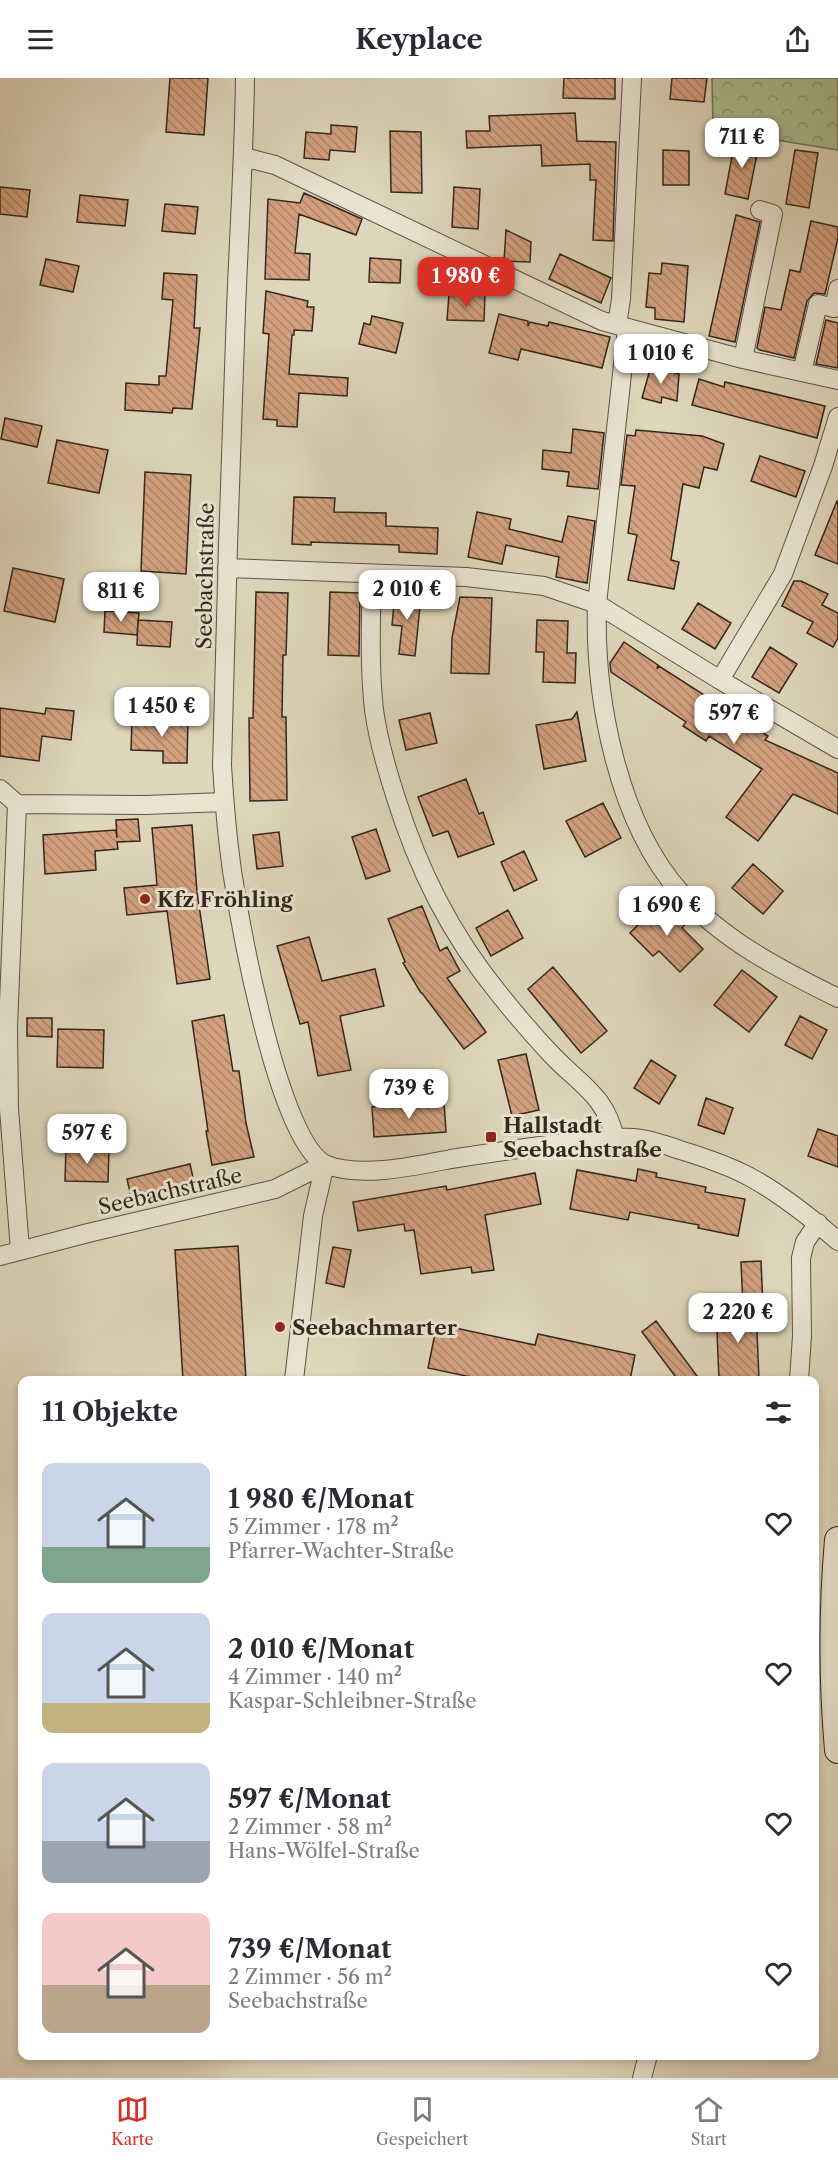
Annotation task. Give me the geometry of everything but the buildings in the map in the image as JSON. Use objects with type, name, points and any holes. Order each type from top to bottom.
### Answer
[{"type":"main road","points":[[838,1540],[834,1589],[835,1718],[838,1750]]},
{"type":"street","name":"Seebachstraße","points":[[0,1256],[275,1189],[325,1164],[309,1150],[296,1127],[284,1097],[247,950],[232,873],[224,802],[222,765],[227,568],[244,157],[245,78]]},
{"type":"street","points":[[632,78],[621,299],[622,327],[596,637],[600,682],[614,758],[630,805],[650,851],[680,892],[720,929],[790,975],[838,998]]},
{"type":"street","points":[[244,157],[275,165],[592,316],[622,327],[743,359],[838,381]]},
{"type":"street","points":[[743,359],[773,214],[760,210]]},
{"type":"street","points":[[802,372],[818,304],[834,308],[838,289]]},
{"type":"street","points":[[720,680],[783,574],[823,466],[838,417]]},
{"type":"street","points":[[227,568],[466,577],[544,586],[597,604],[838,749]]},
{"type":"street","points":[[372,574],[371,644],[374,711],[384,760],[416,857],[458,940],[500,995],[552,1055],[598,1099],[611,1120],[615,1139]]},
{"type":"street","points":[[0,789],[17,804],[146,805],[224,802]]},
{"type":"street","points":[[17,804],[8,1039],[9,1109],[20,1250]]},
{"type":"street","points":[[294,1376],[313,1216],[325,1164],[355,1170],[390,1169],[540,1146],[635,1138],[662,1144],[746,1175],[818,1223],[838,1241]]},
{"type":"street","points":[[799,1376],[802,1336],[801,1258],[806,1242],[818,1223],[838,1220]]},
{"type":"street","points":[[642,2077],[647,2060]]},
{"type":"green space","points":[[712,78],[838,78],[838,150],[713,130]]},
{"type":"place","name":"Kfz Fröhling","points":[[145,899]]},
{"type":"place","name":"Hallstadt Seebachstraße","points":[[491,1137]]},
{"type":"place","name":"Seebachmarter","points":[[280,1327]]}]
